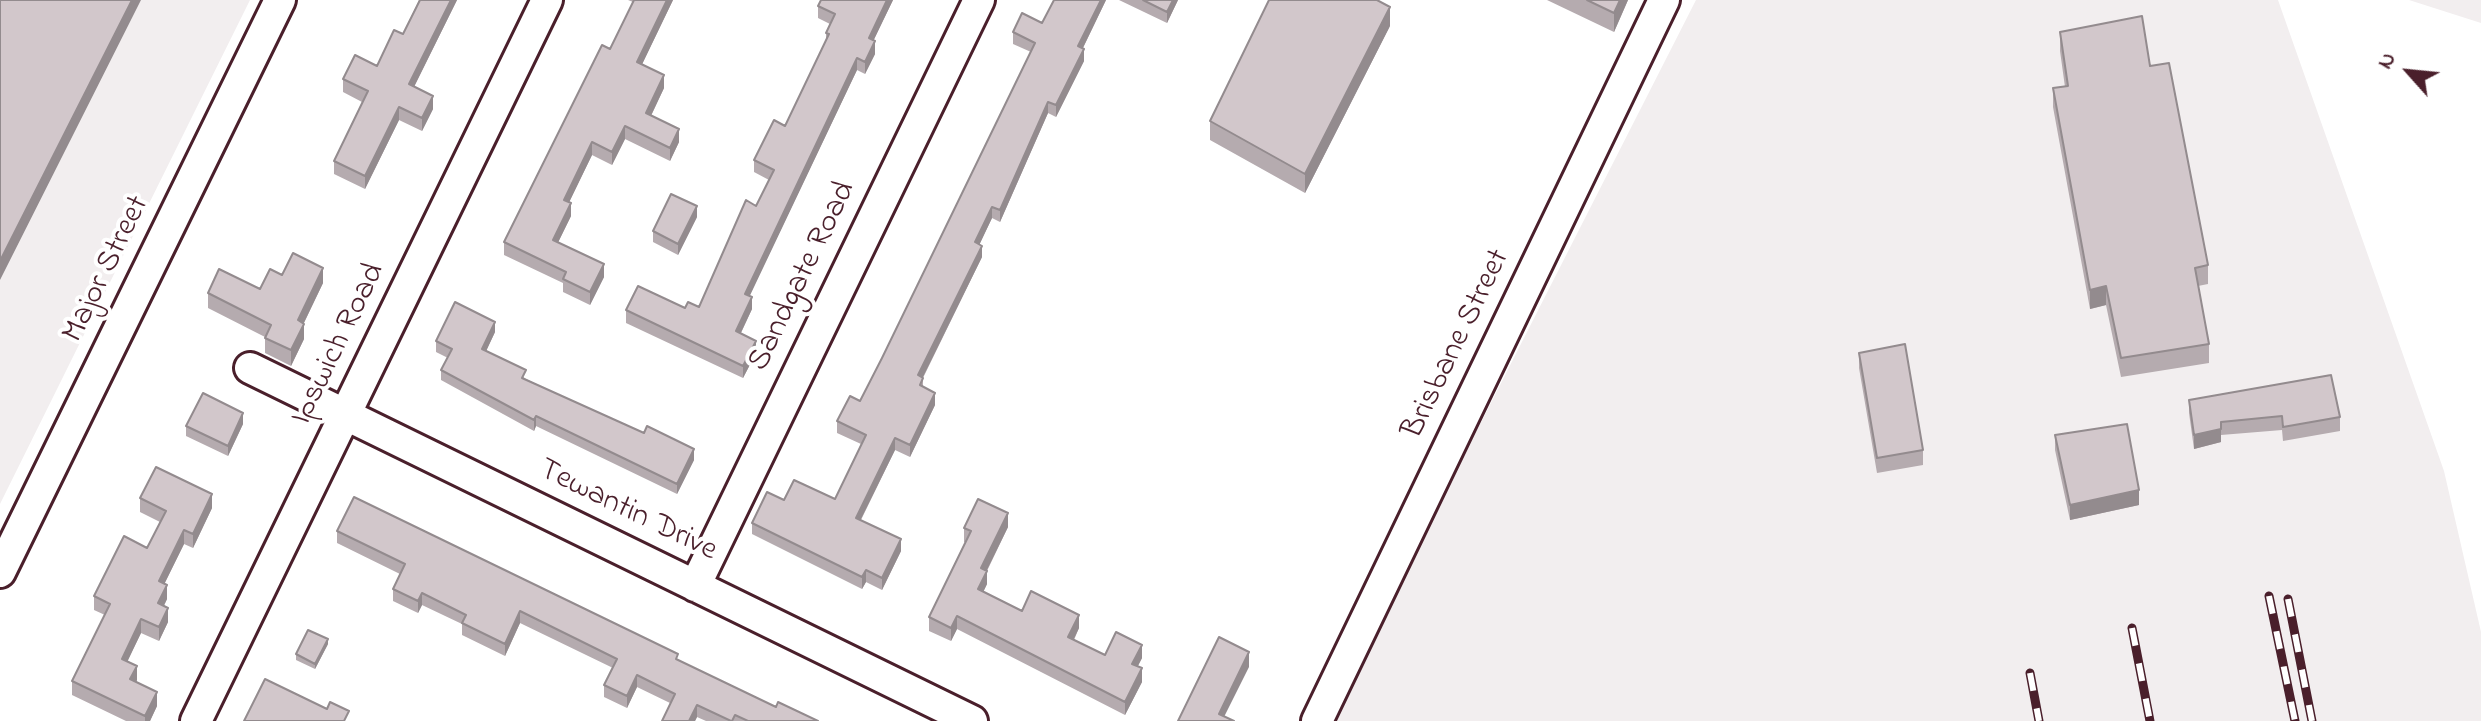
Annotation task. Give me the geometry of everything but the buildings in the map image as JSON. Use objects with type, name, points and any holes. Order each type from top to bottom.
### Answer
[{"type":"street","name":"Major Street","points":[[0,572],[280,0]]},
{"type":"street","name":"Ipswich Road","points":[[196,721],[547,0]]},
{"type":"street","name":"Sandgate Road","points":[[695,586],[979,0]]},
{"type":"street","name":"Brisbane Street","points":[[1317,721],[1664,0]]},
{"type":"street","name":"Tewantin Drive","points":[[250,368],[972,721]]},
{"type":"shaded area","points":[[0,0],[250,0],[0,504]]},
{"type":"shaded area","points":[[1696,0],[2278,0],[2444,471],[2481,632],[2481,721],[1329,721]]},
{"type":"shaded area","points":[[2409,0],[2481,0],[2481,23]]},
{"type":"railway","points":[[2269,596],[2295,721]]},
{"type":"railway","points":[[2288,599],[2312,721]]},
{"type":"railway","points":[[2132,628],[2150,721]]},
{"type":"railway","points":[[2030,673],[2039,721]]}]
